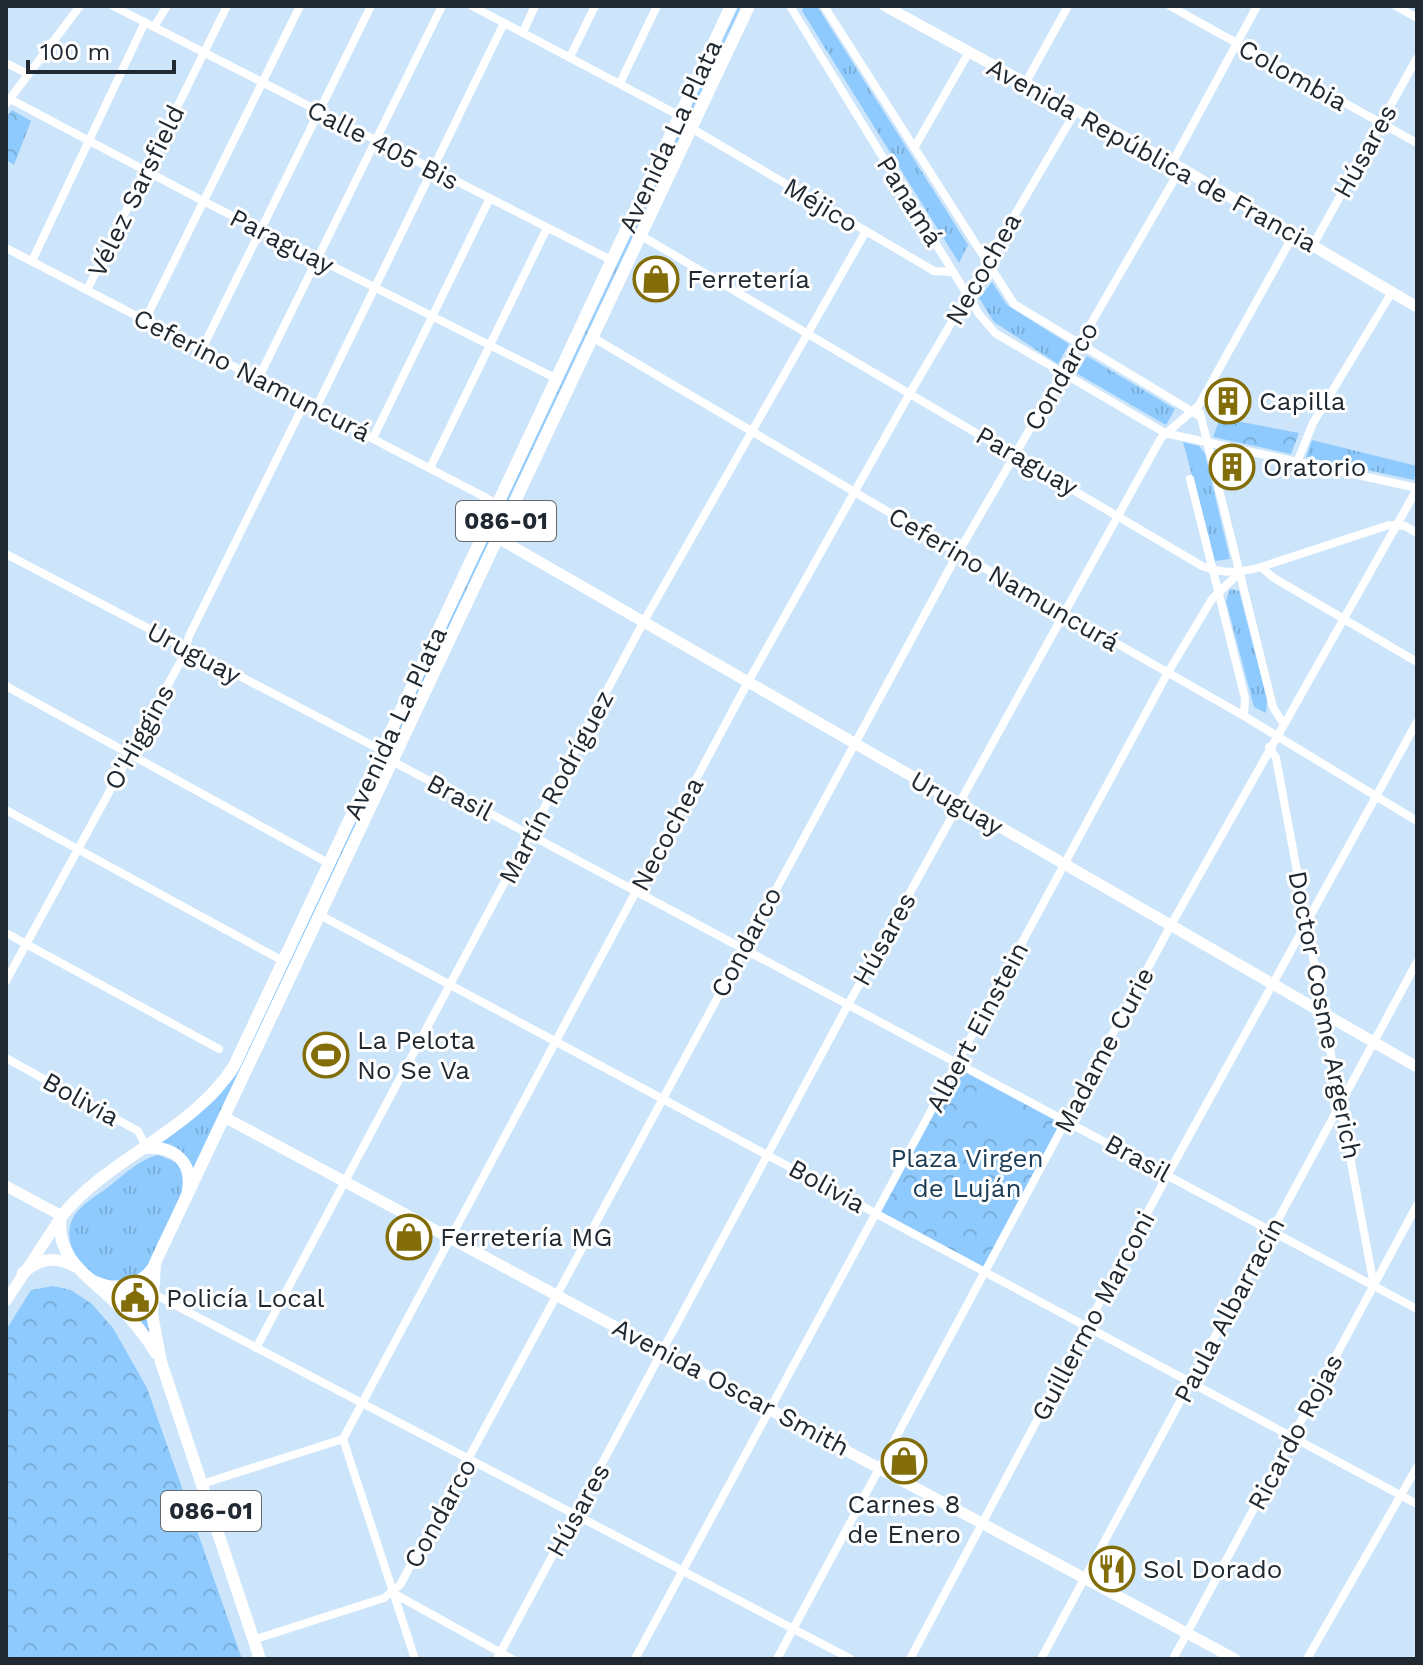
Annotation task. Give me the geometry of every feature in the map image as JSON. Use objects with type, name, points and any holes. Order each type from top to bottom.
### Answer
[{"type":"main road","name":"Avenida La Plata","points":[[260,1659],[161,1362],[152,1293],[155,1263],[320,915],[498,504],[731,6]]},
{"type":"main road","name":"Avenida La Plata","points":[[161,1362],[128,1316],[76,1267],[62,1242],[62,1216],[82,1196],[147,1148],[224,1081],[328,863],[388,756],[498,538],[749,6]]},
{"type":"main road","name":"Avenida República de Francia","points":[[885,6],[1177,165],[1417,307]]},
{"type":"main road","name":"Uruguay","points":[[498,538],[1417,1067]]},
{"type":"main road","name":"Avenida Oscar Smith","points":[[226,1118],[772,1408],[1235,1659]]},
{"type":"main road","points":[[147,1148],[164,1149],[183,1160],[190,1182],[186,1203]]},
{"type":"main road","points":[[6,1186],[62,1216],[6,1301]]},
{"type":"main road","points":[[23,1273],[32,1265],[49,1259],[76,1267]]},
{"type":"main road","points":[[89,1279],[103,1286],[128,1286],[146,1277],[155,1263]]},
{"type":"street","points":[[8,102],[80,6]]},
{"type":"street","name":"Calle 405 Bis","points":[[113,6],[611,260]]},
{"type":"street","points":[[32,261],[150,24],[167,6]]},
{"type":"street","name":"Vélez Sarsfield","points":[[87,290],[227,6]]},
{"type":"street","points":[[145,320],[300,6]]},
{"type":"street","points":[[202,349],[371,6]]},
{"type":"street","points":[[259,377],[315,258],[442,6]]},
{"type":"street","points":[[472,6],[680,116]]},
{"type":"street","points":[[523,32],[535,6]]},
{"type":"street","points":[[570,57],[595,6]]},
{"type":"street","points":[[620,83],[657,6]]},
{"type":"street","name":"Panamá","points":[[790,6],[968,296],[995,333],[1165,433],[1417,488]]},
{"type":"street","name":"Panamá","points":[[824,6],[1014,304],[1201,417]]},
{"type":"street","points":[[1026,82],[1068,6]]},
{"type":"street","name":"Colombia","points":[[1170,6],[1417,143]]},
{"type":"street","name":"Condarco","points":[[253,1640],[393,1593],[469,1461],[662,1097],[958,553],[1062,374],[1177,165],[1257,6]]},
{"type":"street","points":[[1396,6],[1417,18]]},
{"type":"street","points":[[316,408],[504,23]]},
{"type":"street","points":[[914,148],[969,52]]},
{"type":"street","name":"Húsares","points":[[1313,245],[1417,58]]},
{"type":"street","points":[[6,63],[28,74]]},
{"type":"street","name":"Paraguay","points":[[8,102],[557,379]]},
{"type":"street","name":"Necochea","points":[[343,1439],[748,682],[910,393],[1077,109]]},
{"type":"street","name":"Méjico","points":[[691,128],[934,271],[953,272]]},
{"type":"street","points":[[373,438],[489,200]]},
{"type":"street","points":[[430,468],[547,228]]},
{"type":"street","name":"Martín Rodríguez","points":[[256,1348],[644,621],[866,231]]},
{"type":"street","name":"Húsares","points":[[499,1656],[849,1003],[1119,515],[1165,433],[1199,405],[1294,234]]},
{"type":"street","name":"Paraguay","points":[[640,235],[1213,570],[1239,573],[1261,567]]},
{"type":"street","name":"Ceferino Namuncurá","points":[[6,248],[498,504]]},
{"type":"street","points":[[1298,460],[1310,429],[1392,292]]},
{"type":"street","name":"Ceferino Namuncurá","points":[[592,337],[958,553],[1244,716],[1417,821]]},
{"type":"street","name":"O'Higgins","points":[[6,981],[186,648],[305,402]]},
{"type":"street","points":[[1199,405],[1273,707],[1283,723]]},
{"type":"street","points":[[1190,479],[1245,698],[1244,716]]},
{"type":"street","name":"Madame Curie","points":[[777,1659],[1171,925],[1341,618],[1417,488]]},
{"type":"street","points":[[1261,567],[1397,524],[1417,533]]},
{"type":"street","name":"Uruguay","points":[[6,554],[388,756]]},
{"type":"street","points":[[1261,567],[1417,662]]},
{"type":"street","name":"Albert Einstein","points":[[635,1659],[1167,674],[1217,591],[1239,573]]},
{"type":"street","points":[[6,686],[328,863]]},
{"type":"street","name":"Guillermo Marconi","points":[[910,1659],[1168,1174],[1417,722]]},
{"type":"street","name":"Doctor Cosme Argerich","points":[[1269,747],[1276,758],[1374,1286]]},
{"type":"street","name":"Brasil","points":[[388,756],[1417,1309]]},
{"type":"street","points":[[6,810],[283,961]]},
{"type":"street","name":"Bolivia","points":[[320,915],[1417,1504]]},
{"type":"street","points":[[6,933],[219,1049]]},
{"type":"street","name":"Paula Albarracín","points":[[1041,1659],[1417,962]]},
{"type":"street","name":"Bolivia","points":[[6,1058],[138,1131],[147,1148]]},
{"type":"street","name":"Ricardo Rojas","points":[[1173,1659],[1417,1205]]},
{"type":"street","points":[[152,1293],[851,1659]]},
{"type":"street","points":[[202,1484],[343,1439],[415,1659]]},
{"type":"street","points":[[1307,1659],[1417,1467]]},
{"type":"street","points":[[393,1593],[499,1656],[512,1659]]},
{"type":"green space","points":[[739,6],[193,1170],[184,1154],[158,1145],[215,1100],[236,1075]]},
{"type":"green space","points":[[804,6],[817,6],[968,245],[959,263],[802,11]]},
{"type":"green space","points":[[12,110],[31,121],[14,165],[6,160],[6,118]]},
{"type":"green space","points":[[992,282],[1007,305],[1069,344],[1058,364],[994,322],[979,298]]},
{"type":"green space","points":[[1087,356],[1175,409],[1166,425],[1076,373]]},
{"type":"green space","points":[[1220,418],[1299,433],[1291,454],[1213,437]]},
{"type":"green space","points":[[1312,440],[1417,466],[1414,480],[1306,457]]},
{"type":"green space","points":[[1183,442],[1199,446],[1205,454],[1230,559],[1215,561]]},
{"type":"green space","points":[[1230,589],[1239,591],[1267,698],[1266,713],[1254,707],[1226,601]]},
{"type":"green space","name":"Plaza Virgen de Luján","points":[[958,1062],[1068,1119],[984,1271],[875,1212]]},
{"type":"green space","points":[[987,1100],[1024,1121],[1012,1141],[976,1120]]},
{"type":"green space","points":[[158,1155],[178,1163],[183,1181],[177,1206],[151,1259],[140,1274],[127,1281],[99,1277],[87,1269],[71,1244],[69,1230],[74,1216],[86,1203],[134,1167]]},
{"type":"green space","points":[[53,1286],[71,1290],[92,1304],[113,1328],[147,1388],[242,1659],[6,1659],[6,1330],[31,1290]]},
{"type":"green space","points":[[145,1287],[150,1333],[116,1296]]},
{"type":"place","name":"Ferretería","points":[[656,279]]},
{"type":"place","name":"Capilla","points":[[1228,401]]},
{"type":"place","name":"Oratorio","points":[[1232,467]]},
{"type":"place","name":"La Pelota No Se Va","points":[[326,1055]]},
{"type":"place","name":"Ferretería MG","points":[[409,1237]]},
{"type":"place","name":"Policía Local","points":[[135,1298]]},
{"type":"place","name":"Carnes 8 de Enero","points":[[904,1461]]},
{"type":"place","name":"Sol Dorado","points":[[1112,1569]]}]
